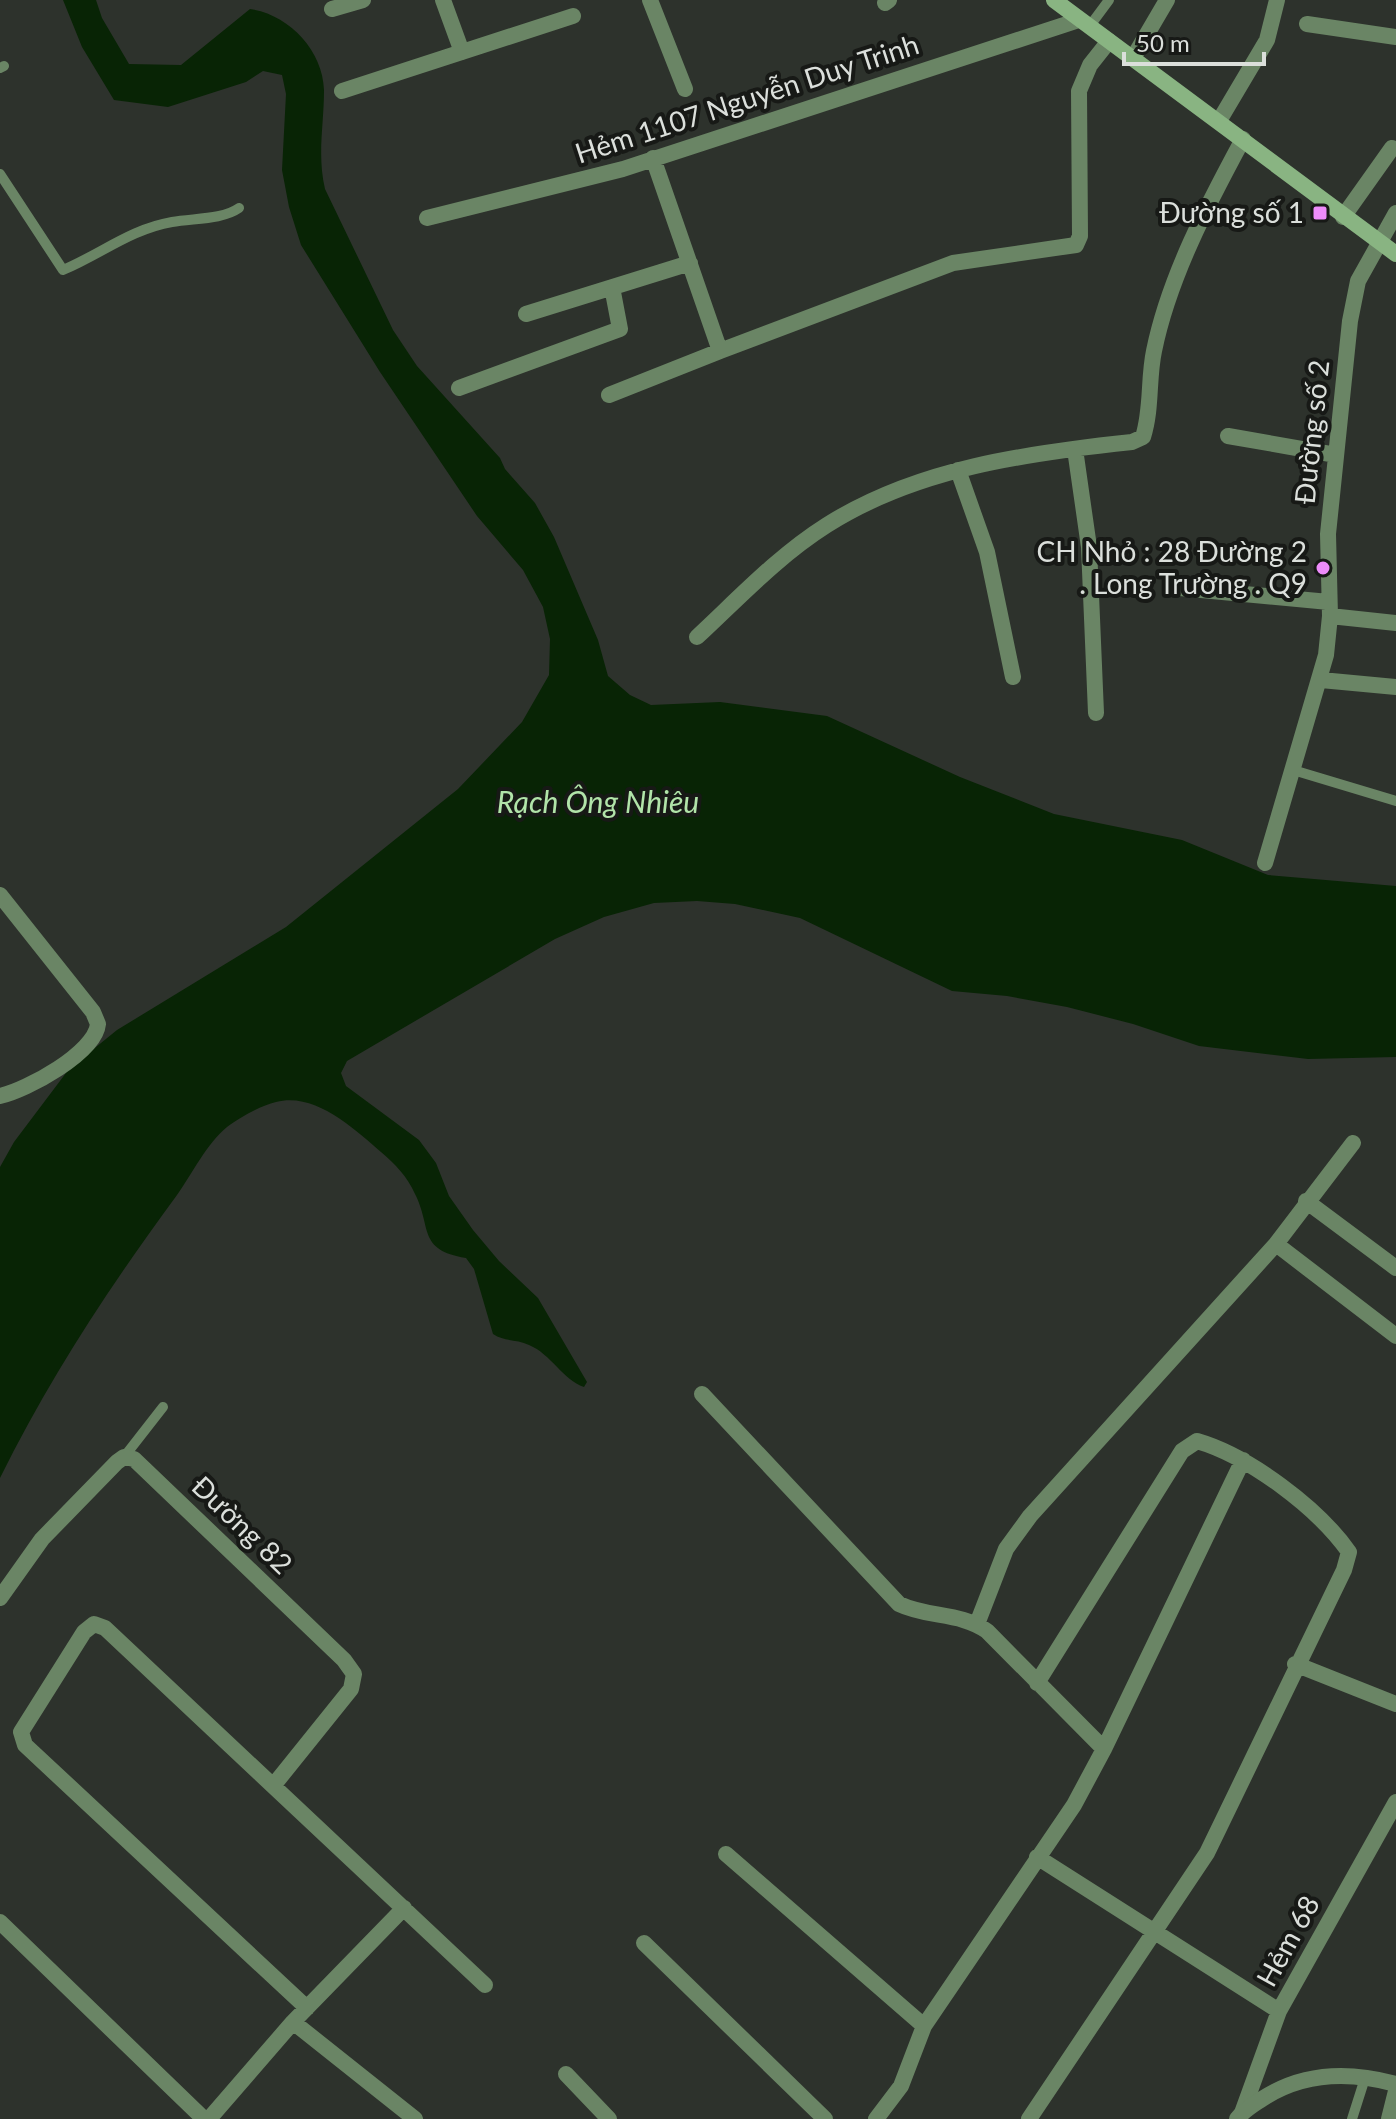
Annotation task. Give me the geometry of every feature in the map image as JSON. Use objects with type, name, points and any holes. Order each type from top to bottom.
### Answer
[{"type":"main road","points":[[1057,1],[1396,254]]},
{"type":"street","points":[[332,9],[363,0]]},
{"type":"street","points":[[443,0],[462,52]]},
{"type":"street","points":[[650,0],[685,89]]},
{"type":"street","points":[[1133,58],[1167,0]]},
{"type":"street","points":[[1219,121],[1267,40],[1277,0]]},
{"type":"street","points":[[342,91],[573,16]]},
{"type":"street","name":"Hẻm 1107 Nguyễn Duy Trinh","points":[[427,218],[653,158],[1084,24]]},
{"type":"street","points":[[1307,24],[1396,37]]},
{"type":"street","points":[[609,395],[953,263],[1067,247],[1078,241],[1079,91],[1090,65],[1109,41]]},
{"type":"street","points":[[697,637],[777,562],[826,526],[856,509],[958,470],[1009,458],[1132,442],[1143,437],[1153,353],[1163,315],[1219,184],[1243,139]]},
{"type":"street","points":[[1343,217],[1392,148]]},
{"type":"street","points":[[653,158],[720,351]]},
{"type":"street","name":"Đường số 2","points":[[1265,863],[1321,680],[1329,609],[1328,534],[1350,321],[1358,281],[1376,242],[1396,213]]},
{"type":"street","points":[[526,314],[690,263]]},
{"type":"street","points":[[459,388],[620,329],[612,287]]},
{"type":"street","points":[[1228,436],[1336,455]]},
{"type":"street","points":[[1075,449],[1089,547],[1096,713]]},
{"type":"street","points":[[958,470],[987,552],[1013,677]]},
{"type":"street","points":[[1180,588],[1329,609],[1396,623]]},
{"type":"street","points":[[1321,680],[1396,687]]},
{"type":"street","points":[[0,895],[93,1012],[98,1024],[89,1044],[77,1053],[26,1088],[0,1096]]},
{"type":"street","points":[[977,1624],[1006,1549],[1030,1516],[1276,1244],[1353,1143]]},
{"type":"street","points":[[1306,1201],[1396,1268]]},
{"type":"street","points":[[1276,1244],[1396,1336]]},
{"type":"street","points":[[702,1394],[899,1604],[921,1612],[970,1619],[1104,1749]]},
{"type":"street","points":[[1029,2119],[1207,1853],[1295,1664],[1344,1570],[1349,1552],[1323,1520],[1243,1460],[1197,1441],[1182,1451],[1037,1683]]},
{"type":"street","points":[[0,1598],[42,1539],[124,1457]]},
{"type":"street","name":"Đường 82","points":[[124,1457],[134,1459],[344,1660],[354,1674],[351,1689],[273,1786]]},
{"type":"street","points":[[876,2119],[901,2086],[924,2026],[1074,1805],[1243,1460]]},
{"type":"street","points":[[307,2008],[25,1745],[21,1732],[84,1632],[94,1624],[105,1628],[485,1985]]},
{"type":"street","points":[[1295,1664],[1396,1704]]},
{"type":"street","name":"Hẻm 68","points":[[1239,2116],[1279,2011],[1396,1802]]},
{"type":"street","points":[[726,1854],[924,2026]]},
{"type":"street","points":[[1037,1857],[1156,1929],[1279,2011]]},
{"type":"street","points":[[0,1922],[206,2119],[293,2022],[404,1908]]},
{"type":"street","points":[[644,1943],[825,2119]]},
{"type":"street","points":[[293,2022],[415,2119]]},
{"type":"street","points":[[566,2074],[609,2119]]},
{"type":"street","points":[[1239,2116],[1279,2088],[1315,2076],[1366,2075],[1396,2084]]},
{"type":"street","points":[[1389,2119],[1396,2091]]},
{"type":"lane","points":[[1084,24],[1109,0]]},
{"type":"lane","points":[[0,174],[64,270],[119,239],[156,225],[228,214],[239,208]]},
{"type":"lane","points":[[1293,770],[1396,801]]},
{"type":"lane","points":[[124,1457],[163,1407]]},
{"type":"lane","points":[[1352,2119],[1366,2075]]},
{"type":"water","name":"Rạch Ông Nhiêu","points":[[63,0],[96,0],[102,18],[129,64],[181,65],[250,9],[277,18],[301,36],[322,75],[321,164],[325,189],[393,330],[417,366],[500,458],[505,469],[535,503],[554,537],[598,640],[608,676],[630,695],[651,705],[720,702],[827,716],[960,777],[1054,814],[1182,840],[1268,875],[1396,886],[1396,1057],[1308,1059],[1199,1046],[1067,1007],[1007,996],[952,991],[800,918],[735,904],[697,901],[654,903],[604,917],[555,939],[347,1061],[341,1073],[346,1086],[419,1140],[436,1163],[449,1196],[473,1230],[499,1261],[538,1298],[587,1382],[584,1387],[570,1379],[537,1349],[493,1334],[474,1269],[466,1258],[450,1254],[433,1243],[412,1188],[401,1171],[386,1157],[346,1123],[320,1107],[291,1100],[276,1102],[232,1123],[206,1150],[82,1333],[39,1404],[0,1478],[0,1167],[14,1142],[69,1069],[117,1030],[286,927],[458,789],[522,722],[549,675],[550,639],[543,607],[523,570],[477,516],[380,372],[301,245],[282,170],[286,94],[282,75],[263,71],[246,82],[168,107],[114,100],[82,47]]},
{"type":"place","name":"Đường số 1","points":[[1320,213]]},
{"type":"place","name":"CH Nhỏ : 28 Đường 2 . Long Trường . Q9","points":[[1323,568]]}]
